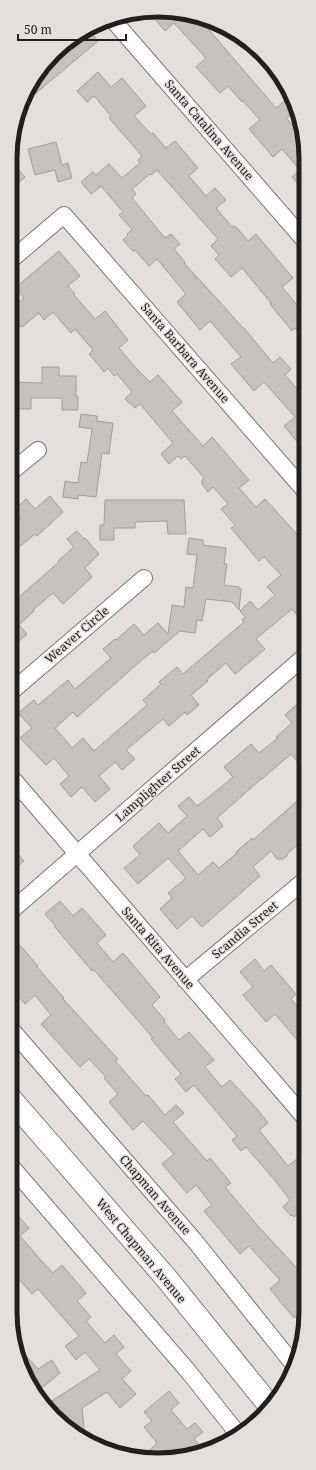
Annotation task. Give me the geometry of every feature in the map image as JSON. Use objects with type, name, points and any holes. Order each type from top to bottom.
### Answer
[{"type":"main road","name":"West Chapman Avenue","points":[[17,1106],[167,1280],[267,1402]]},
{"type":"street","name":"Santa Catalina Avenue","points":[[116,23],[299,234]]},
{"type":"street","name":"Santa Barbara Avenue","points":[[17,255],[64,215],[299,484]]},
{"type":"street","points":[[17,467],[38,450]]},
{"type":"street","name":"Weaver Circle","points":[[17,687],[144,578]]},
{"type":"street","name":"Lamplighter Street","points":[[17,906],[299,661]]},
{"type":"street","name":"Santa Rita Avenue","points":[[17,784],[299,1111]]},
{"type":"street","name":"Scandia Street","points":[[185,980],[299,885]]},
{"type":"street","name":"Chapman Avenue","points":[[17,1036],[194,1240],[290,1361]]},
{"type":"street","points":[[17,1173],[188,1371],[235,1430]]},
{"type":"building","points":[[153,17],[176,18],[205,25],[276,108],[286,100],[292,114],[286,118],[296,129],[298,140],[299,169],[282,149],[273,157],[249,129],[260,120],[228,86],[220,93],[196,67],[206,58],[174,23],[165,31]]},
{"type":"building","points":[[92,34],[98,41],[32,97],[46,72],[58,58],[72,46]]},
{"type":"building","points":[[98,72],[111,87],[122,78],[146,106],[134,116],[151,134],[153,133],[166,148],[175,141],[198,168],[189,176],[206,196],[215,188],[226,200],[216,208],[232,227],[234,226],[238,229],[248,241],[256,234],[293,278],[282,287],[298,306],[299,305],[299,332],[295,328],[292,331],[242,268],[231,277],[215,259],[219,255],[211,246],[218,239],[157,170],[132,189],[136,194],[132,198],[165,238],[171,234],[180,244],[174,249],[185,262],[184,263],[244,328],[273,363],[280,357],[291,369],[285,375],[299,391],[299,444],[284,426],[295,417],[264,382],[254,391],[231,364],[241,357],[210,321],[200,330],[177,302],[186,294],[157,259],[149,266],[135,250],[133,251],[123,240],[132,229],[119,215],[123,212],[101,186],[91,194],[81,182],[93,172],[96,175],[109,164],[122,178],[140,163],[138,160],[142,156],[109,118],[111,116],[94,96],[87,102],[77,91]]},
{"type":"building","points":[[56,142],[62,165],[68,163],[72,178],[58,182],[55,170],[35,175],[28,149]]},
{"type":"building","points":[[17,168],[25,177],[17,184]]},
{"type":"building","points":[[299,171],[299,185],[292,177]]},
{"type":"building","points":[[59,251],[80,276],[68,286],[75,294],[74,295],[95,319],[105,311],[128,340],[119,348],[135,367],[150,382],[158,375],[182,402],[172,411],[203,446],[212,437],[249,480],[239,488],[256,507],[265,499],[299,536],[299,618],[292,609],[256,639],[265,649],[235,674],[226,663],[191,695],[199,705],[187,715],[185,712],[169,726],[163,719],[126,750],[135,759],[122,770],[115,762],[99,776],[110,789],[95,802],[82,787],[71,797],[60,784],[69,776],[54,758],[46,765],[20,738],[32,728],[18,713],[34,700],[38,705],[68,680],[75,689],[111,658],[103,649],[134,624],[144,635],[158,623],[168,634],[172,605],[184,607],[186,587],[193,588],[197,555],[187,554],[189,538],[203,540],[203,545],[226,548],[224,564],[227,564],[224,585],[239,587],[239,589],[241,589],[239,610],[232,602],[206,599],[202,621],[197,620],[195,633],[180,631],[154,653],[153,651],[143,659],[77,717],[73,712],[55,728],[72,748],[83,738],[94,751],[147,705],[143,700],[161,684],[159,682],[177,667],[183,674],[244,622],[242,620],[245,617],[240,611],[250,601],[258,610],[275,595],[267,587],[281,575],[264,557],[259,561],[231,528],[235,525],[221,509],[228,504],[213,487],[208,492],[202,484],[202,480],[204,478],[185,456],[181,459],[178,456],[169,464],[161,454],[173,443],[140,404],[135,408],[125,399],[132,392],[117,374],[114,376],[108,368],[104,372],[89,354],[93,350],[75,329],[71,333],[53,312],[44,320],[39,313],[17,329],[17,304],[24,298],[17,290],[17,286]]},
{"type":"building","points":[[42,367],[59,367],[59,376],[76,376],[78,410],[62,410],[62,398],[31,398],[31,409],[17,409],[17,382],[42,383]]},
{"type":"building","points":[[81,414],[97,416],[97,421],[113,423],[109,454],[102,453],[96,497],[78,495],[78,499],[63,497],[65,481],[78,483],[81,462],[87,463],[92,429],[79,427]]},
{"type":"building","points":[[50,496],[63,512],[37,536],[35,534],[17,549],[17,521],[21,518],[17,513],[17,507],[26,499],[35,509]]},
{"type":"building","points":[[105,500],[184,500],[186,534],[168,534],[167,521],[135,522],[135,528],[114,528],[114,540],[100,540],[100,525],[104,525]]},
{"type":"building","points":[[77,531],[99,554],[85,568],[92,577],[63,604],[53,593],[33,610],[34,611],[19,625],[27,634],[17,643],[17,599],[74,547],[67,539]]},
{"type":"building","points":[[299,702],[299,764],[291,754],[217,818],[223,826],[210,837],[203,829],[178,851],[198,875],[213,862],[219,868],[252,838],[253,840],[299,799],[299,843],[283,859],[277,859],[271,851],[253,867],[260,876],[202,927],[192,916],[177,929],[160,909],[172,898],[168,893],[186,878],[168,858],[138,884],[124,868],[140,855],[133,846],[159,823],[168,833],[187,816],[178,806],[189,797],[197,806],[233,777],[224,767],[251,744],[259,753],[278,738],[276,737],[292,723],[285,715]]},
{"type":"building","points":[[17,853],[24,861],[17,867]]},
{"type":"building","points":[[60,901],[73,916],[82,908],[106,935],[97,943],[113,962],[123,953],[160,997],[152,1005],[179,1040],[189,1032],[214,1060],[205,1067],[222,1087],[230,1080],[258,1110],[268,1123],[259,1130],[288,1166],[298,1158],[299,1159],[299,1213],[294,1217],[292,1215],[291,1216],[283,1207],[290,1200],[273,1178],[246,1147],[241,1151],[232,1140],[237,1136],[194,1085],[186,1092],[175,1079],[181,1074],[151,1039],[153,1038],[94,970],[92,971],[45,914]]},
{"type":"building","points":[[17,942],[64,998],[63,999],[118,1059],[115,1061],[146,1096],[148,1095],[165,1115],[176,1105],[184,1113],[173,1122],[207,1161],[210,1158],[231,1183],[225,1187],[299,1270],[299,1314],[294,1318],[270,1289],[280,1280],[249,1246],[240,1254],[204,1211],[212,1205],[196,1185],[187,1193],[162,1164],[174,1154],[143,1121],[133,1130],[109,1102],[118,1094],[104,1078],[106,1077],[89,1059],[80,1067],[41,1024],[51,1015],[35,995],[25,1004],[17,995]]},
{"type":"building","points":[[255,959],[264,971],[271,965],[296,994],[291,999],[299,1008],[299,1042],[275,1014],[266,1022],[243,995],[253,987],[240,972]]},
{"type":"building","points":[[17,1215],[29,1228],[20,1236],[39,1258],[53,1273],[62,1265],[86,1293],[77,1301],[91,1317],[86,1321],[105,1343],[114,1335],[124,1347],[116,1354],[131,1371],[122,1379],[136,1394],[120,1408],[107,1392],[82,1408],[84,1432],[58,1412],[50,1402],[100,1370],[85,1352],[76,1360],[65,1346],[79,1336],[38,1289],[32,1294],[17,1277]]},
{"type":"building","points":[[23,1353],[38,1369],[52,1360],[60,1373],[40,1389],[28,1366]]},
{"type":"building","points":[[169,1391],[179,1403],[171,1410],[187,1429],[195,1423],[203,1432],[194,1439],[200,1447],[176,1452],[147,1453],[157,1443],[144,1427],[152,1421],[144,1412]]}]
